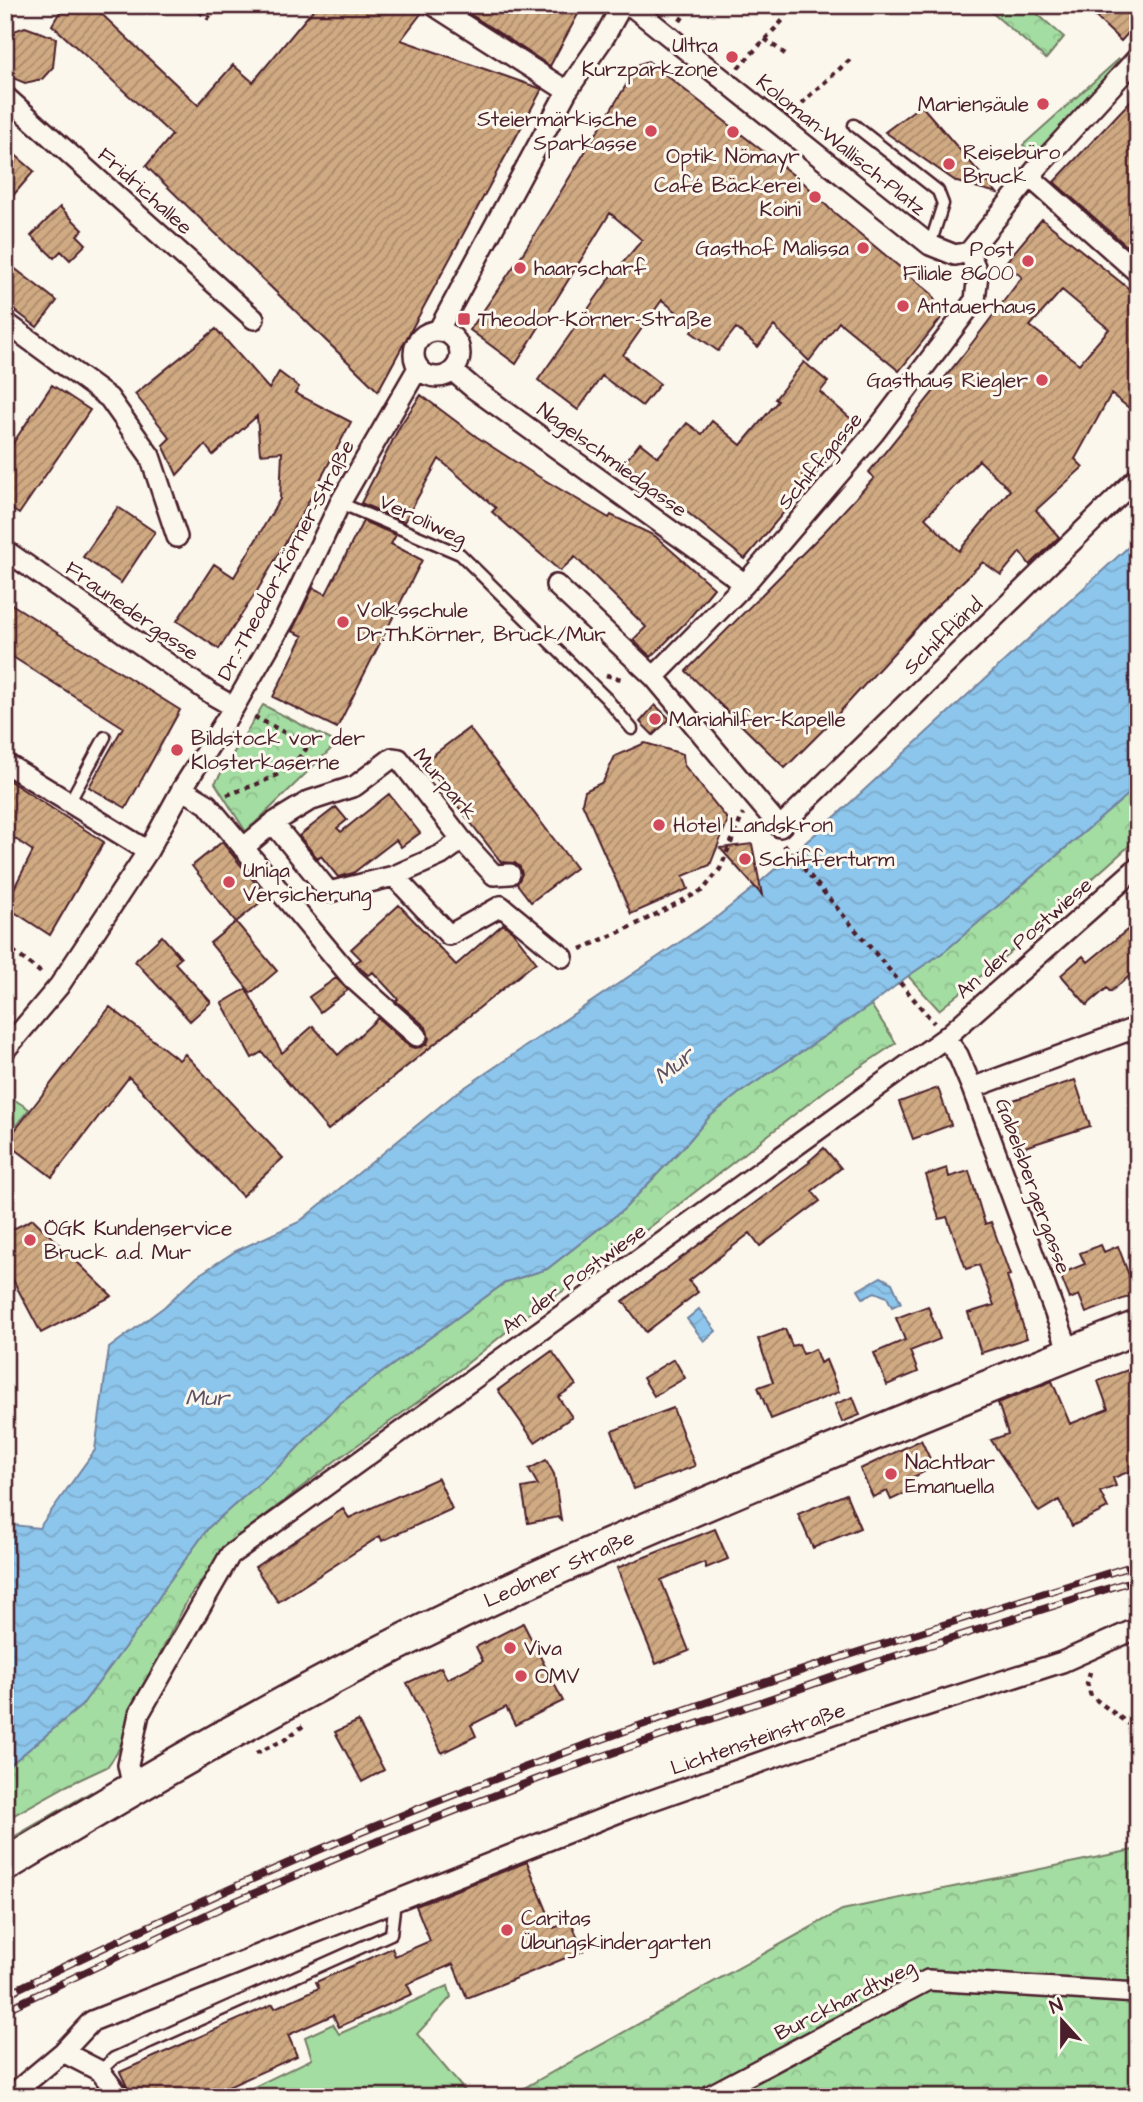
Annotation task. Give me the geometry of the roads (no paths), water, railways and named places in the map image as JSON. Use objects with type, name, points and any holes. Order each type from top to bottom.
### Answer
[{"type":"main road","name":"Leobner Straße","points":[[5,1864],[133,1788],[362,1662],[541,1575],[838,1448],[1138,1327]]},
{"type":"street","points":[[433,5],[568,91]]},
{"type":"street","points":[[439,331],[568,91],[622,5]]},
{"type":"street","name":"Koloman-Wallisch-Platz","points":[[630,5],[930,245],[955,255],[969,252]]},
{"type":"street","points":[[969,252],[1035,180],[1134,62]]},
{"type":"street","name":"Fridrichallee","points":[[5,96],[254,319]]},
{"type":"street","points":[[1035,180],[1138,273]]},
{"type":"street","name":"Schiffgasse","points":[[654,677],[746,584],[874,433],[975,299],[978,274],[969,252]]},
{"type":"street","points":[[5,322],[109,398],[150,456],[177,537]]},
{"type":"street","points":[[439,331],[449,334],[459,346],[460,361],[453,371],[443,377],[435,377],[418,368],[414,358],[417,343],[427,333],[439,331]]},
{"type":"street","name":"Dr.-Theodor-Körner-Straße","points":[[5,1050],[59,986],[148,851],[286,617],[340,503],[418,368]]},
{"type":"street","name":"Nagelschmiedgasse","points":[[453,371],[746,584]]},
{"type":"street","name":"Schiffländ","points":[[654,677],[752,794],[782,836],[1138,477]]},
{"type":"street","name":"Fraunedergasse","points":[[5,550],[234,707]]},
{"type":"street","points":[[556,585],[654,677]]},
{"type":"street","name":"Murpark","points":[[461,840],[441,855],[394,876],[329,892],[273,823],[309,801],[355,786],[396,757],[461,840],[494,874],[510,873]]},
{"type":"street","points":[[5,763],[148,851]]},
{"type":"street","points":[[183,789],[206,804],[352,978],[417,1036]]},
{"type":"street","points":[[243,848],[273,823]]},
{"type":"street","name":"An der Postwiese","points":[[133,1788],[128,1765],[139,1714],[230,1555],[945,1038],[1138,867]]},
{"type":"street","points":[[394,876],[449,935],[501,906],[564,957]]},
{"type":"street","points":[[972,1088],[1138,1027]]},
{"type":"street","name":"Gabelsbergergasse","points":[[945,1038],[958,1055],[972,1088],[1070,1353]]},
{"type":"street","name":"Lichtensteinstraße","points":[[62,2052],[92,2021],[395,1900],[627,1809],[863,1726],[1062,1662],[1138,1628]]},
{"type":"street","name":"Burckhardtweg","points":[[707,2097],[928,1980],[1138,1993]]},
{"type":"street","points":[[9,2097],[62,2052],[100,2071],[120,2097]]},
{"type":"lane","points":[[854,125],[938,191],[943,204],[930,245]]},
{"type":"lane","name":"Veroliweg","points":[[340,503],[460,554],[606,698],[632,729]]},
{"type":"lane","points":[[69,803],[105,737]]},
{"type":"lane","points":[[100,2071],[114,2058],[391,1934],[395,1900]]},
{"type":"water","name":"Mur","points":[[1138,538],[1138,786],[945,951],[871,1005],[738,1094],[709,1117],[624,1209],[547,1269],[506,1282],[339,1404],[286,1460],[209,1527],[81,1706],[5,1769],[5,1524],[39,1528],[95,1450],[109,1348],[164,1307],[197,1276],[236,1251],[299,1222],[455,1094],[717,917],[837,815]]},
{"type":"water","points":[[881,1277],[892,1283],[901,1303],[892,1307],[887,1297],[875,1292],[863,1298],[858,1290]]},
{"type":"water","points":[[699,1309],[716,1331],[704,1341],[687,1319]]},
{"type":"railway","points":[[5,1995],[172,1915],[285,1865],[540,1762],[795,1673],[1138,1564]]},
{"type":"railway","points":[[5,2010],[227,1905],[480,1801],[883,1660],[1138,1579]]},
{"type":"place","name":"Ultra Kurzparkzone","points":[[732,57]]},
{"type":"place","name":"Mariensäule","points":[[1043,104]]},
{"type":"place","name":"Steiermärkische Sparkasse","points":[[651,131]]},
{"type":"place","name":"Optik Nömayr","points":[[733,132]]},
{"type":"place","name":"Reisebüro Bruck","points":[[949,164]]},
{"type":"place","name":"Café Bäckerei Koini","points":[[815,197]]},
{"type":"place","name":"Gasthof Malissa","points":[[863,248]]},
{"type":"place","name":"Post Filiale 8600","points":[[1028,261]]},
{"type":"place","name":"haarscharf","points":[[520,268]]},
{"type":"place","name":"Antauerhaus","points":[[903,306]]},
{"type":"place","name":"Theodor-Körner-Straße","points":[[464,319]]},
{"type":"place","name":"Gasthaus Riegler","points":[[1042,380]]},
{"type":"place","name":"Volksschule Dr.Th.Körner, Bruck/Mur","points":[[343,622]]},
{"type":"place","name":"Mariahilfer-Kapelle","points":[[655,719]]},
{"type":"place","name":"Bildstock vor der Klosterkaserne","points":[[177,750]]},
{"type":"place","name":"Hotel Landskron","points":[[659,825]]},
{"type":"place","name":"Schifferturm","points":[[745,859]]},
{"type":"place","name":"Uniqa Versicherung","points":[[229,882]]},
{"type":"place","name":"ÖGK Kundenservice Bruck a.d. Mur","points":[[30,1240]]},
{"type":"place","name":"Nachtbar Emanuella","points":[[891,1474]]},
{"type":"place","name":"Viva","points":[[510,1648]]},
{"type":"place","name":"OMV","points":[[521,1676]]},
{"type":"place","name":"Caritas Übungskindergarten","points":[[507,1930]]}]
